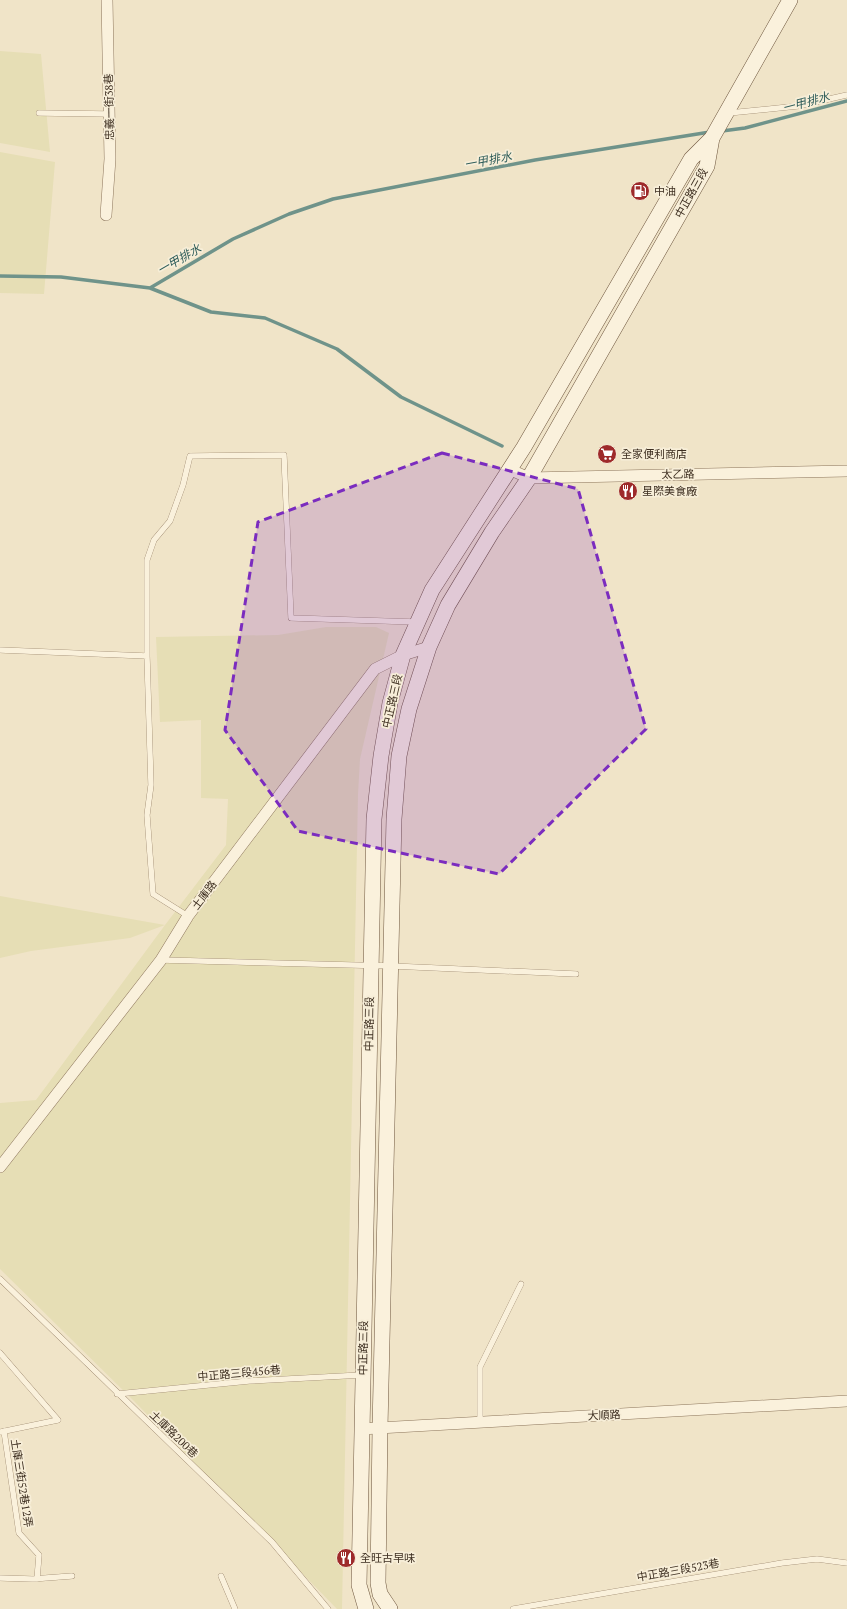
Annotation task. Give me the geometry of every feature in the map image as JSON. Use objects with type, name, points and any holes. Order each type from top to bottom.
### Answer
[{"type":"main road","points":[[712,138],[790,0]]},
{"type":"main road","name":"中正路三段","points":[[366,1609],[359,1585],[370,966],[374,819],[378,780],[390,703],[403,655],[432,590],[511,470],[691,158],[712,138]]},
{"type":"main road","name":"中正路三段","points":[[390,1609],[380,1594],[378,1583],[380,1428],[394,819],[400,756],[409,709],[428,647],[448,605],[492,532],[529,478],[542,456],[707,166],[712,138]]},
{"type":"street","name":"忠義一街38巷","points":[[106,215],[110,159],[107,0]]},
{"type":"street","name":"太乙路","points":[[511,470],[529,478],[847,471]]},
{"type":"street","name":"土庫路","points":[[0,1167],[161,960],[188,916],[375,669],[403,655],[428,647]]},
{"type":"street","name":"大順路","points":[[361,1429],[847,1401]]},
{"type":"lane","points":[[726,113],[798,106],[847,95]]},
{"type":"lane","points":[[39,114],[109,114]]},
{"type":"lane","points":[[188,916],[153,894],[147,815],[151,785],[147,656],[147,560],[154,540],[170,521],[183,485],[190,456],[284,455],[291,618],[417,622]]},
{"type":"lane","points":[[0,650],[147,656]]},
{"type":"lane","points":[[161,960],[391,966],[576,974]]},
{"type":"lane","name":"土庫路200巷","points":[[0,1279],[272,1542],[328,1609]]},
{"type":"lane","points":[[480,1422],[480,1367],[520,1284]]},
{"type":"lane","points":[[0,1353],[58,1420],[2,1431]]},
{"type":"lane","name":"中正路三段456巷","points":[[118,1394],[249,1381],[362,1375]]},
{"type":"lane","name":"土庫三街52巷12弄","points":[[2,1431],[19,1534],[39,1555],[37,1578]]},
{"type":"lane","name":"中正路三段523巷","points":[[513,1609],[817,1558],[847,1563]]},
{"type":"lane","points":[[0,1578],[72,1576]]},
{"type":"lane","points":[[221,1576],[235,1609]]},
{"type":"highlighted area","points":[[442,453],[578,489],[646,729],[499,874],[298,831],[225,730],[258,522]]},
{"type":"shaded area","points":[[0,51],[41,54],[50,152],[0,143]]},
{"type":"shaded area","points":[[0,152],[55,162],[44,294],[0,293]]},
{"type":"shaded area","points":[[326,627],[376,627],[389,633],[360,759],[358,794],[342,1609],[337,1609],[134,1401],[0,1269],[0,1103],[36,1100],[226,845],[228,799],[201,798],[201,720],[160,722],[156,637],[278,635]]},
{"type":"shaded area","points":[[0,896],[165,925],[130,938],[31,951],[0,958]]},
{"type":"waterway","name":"一甲排水","points":[[722,131],[745,128],[847,101]]},
{"type":"waterway","name":"一甲排水","points":[[150,288],[233,239],[289,214],[333,199],[535,160],[710,132]]},
{"type":"waterway","name":"一甲排水","points":[[0,276],[61,277],[150,288],[211,312],[265,318],[337,349],[401,397],[502,446]]},
{"type":"place","name":"中油","points":[[640,191]]},
{"type":"place","name":"全家便利商店","points":[[607,454]]},
{"type":"place","name":"星際美食廠","points":[[628,491]]},
{"type":"place","name":"全旺古早味","points":[[346,1558]]}]
